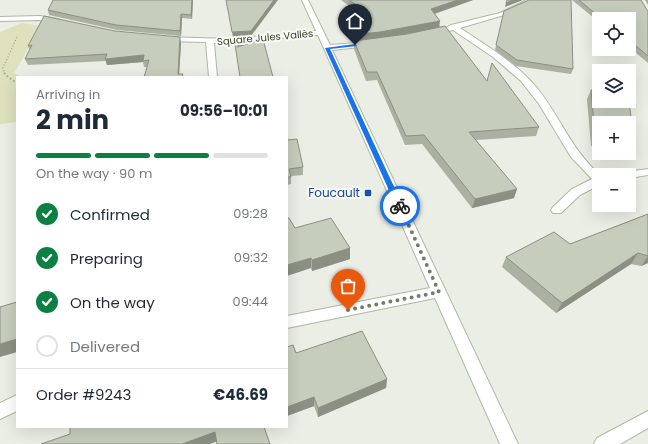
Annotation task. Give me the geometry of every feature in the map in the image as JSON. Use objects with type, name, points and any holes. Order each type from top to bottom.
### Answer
[{"type":"street","points":[[305,0],[509,444]]},
{"type":"street","points":[[441,30],[502,14],[532,0]]},
{"type":"street","points":[[0,19],[40,18],[67,23]]},
{"type":"street","points":[[454,27],[498,58],[525,80],[546,107],[577,159],[592,173]]},
{"type":"street","name":"Square Jules Vallès","points":[[159,38],[230,41],[320,33]]},
{"type":"street","name":"Square Jules Vallès","points":[[210,41],[213,76]]},
{"type":"street","points":[[327,48],[377,43]]},
{"type":"street","points":[[636,174],[648,172]]},
{"type":"street","points":[[557,210],[576,192],[592,184]]},
{"type":"street","points":[[288,322],[439,292]]},
{"type":"street","points":[[0,410],[16,403]]},
{"type":"street","points":[[603,444],[648,419]]},
{"type":"path","points":[[16,82],[7,77],[3,72],[3,68],[21,32],[40,18]]},
{"type":"green space","points":[[22,23],[42,26],[14,73],[20,76],[16,76],[16,122],[0,124],[0,32]]},
{"type":"building","points":[[53,0],[192,0],[191,15],[181,14],[180,31],[116,25],[48,10]]},
{"type":"building","points":[[226,0],[274,0],[251,31],[232,32]]},
{"type":"building","points":[[349,0],[458,0],[431,9],[440,21],[380,32],[351,35],[343,14],[362,9]]},
{"type":"building","points":[[529,0],[571,0],[573,69],[517,60],[496,45],[504,11]]},
{"type":"building","points":[[579,0],[641,0],[648,11],[648,56],[636,46],[636,12],[594,12]]},
{"type":"building","points":[[44,16],[115,31],[180,37],[178,74],[183,74],[182,76],[144,76],[149,60],[143,61],[144,55],[105,59],[107,54],[25,59],[32,45],[28,46]]},
{"type":"building","points":[[445,26],[487,81],[492,63],[539,127],[469,132],[517,189],[475,199],[424,135],[406,136],[377,72],[367,72],[354,41],[407,34]]},
{"type":"building","points":[[245,37],[237,47],[263,39],[273,76],[240,76],[234,38]]},
{"type":"building","points":[[593,108],[630,108],[631,116],[593,116]]},
{"type":"building","points":[[297,139],[303,167],[289,169],[291,177],[288,177],[288,140]]},
{"type":"building","points":[[648,214],[648,256],[638,253],[562,303],[506,257],[554,232],[570,244]]},
{"type":"building","points":[[288,218],[295,228],[331,218],[350,248],[312,260],[311,258],[288,265]]},
{"type":"building","points":[[16,302],[16,339],[0,344],[0,307]]},
{"type":"building","points":[[362,331],[387,379],[318,408],[314,397],[288,407],[288,347],[293,345],[296,353]]},
{"type":"building","points":[[70,428],[264,428],[270,444],[217,444],[215,432],[182,444],[41,444],[70,434]]},
{"type":"way so far","points":[[348,310],[439,292],[400,206]]},
{"type":"place","name":"Foucault","points":[[368,193]]},
{"type":"route","points":[[355,45],[327,48],[400,206]]}]
